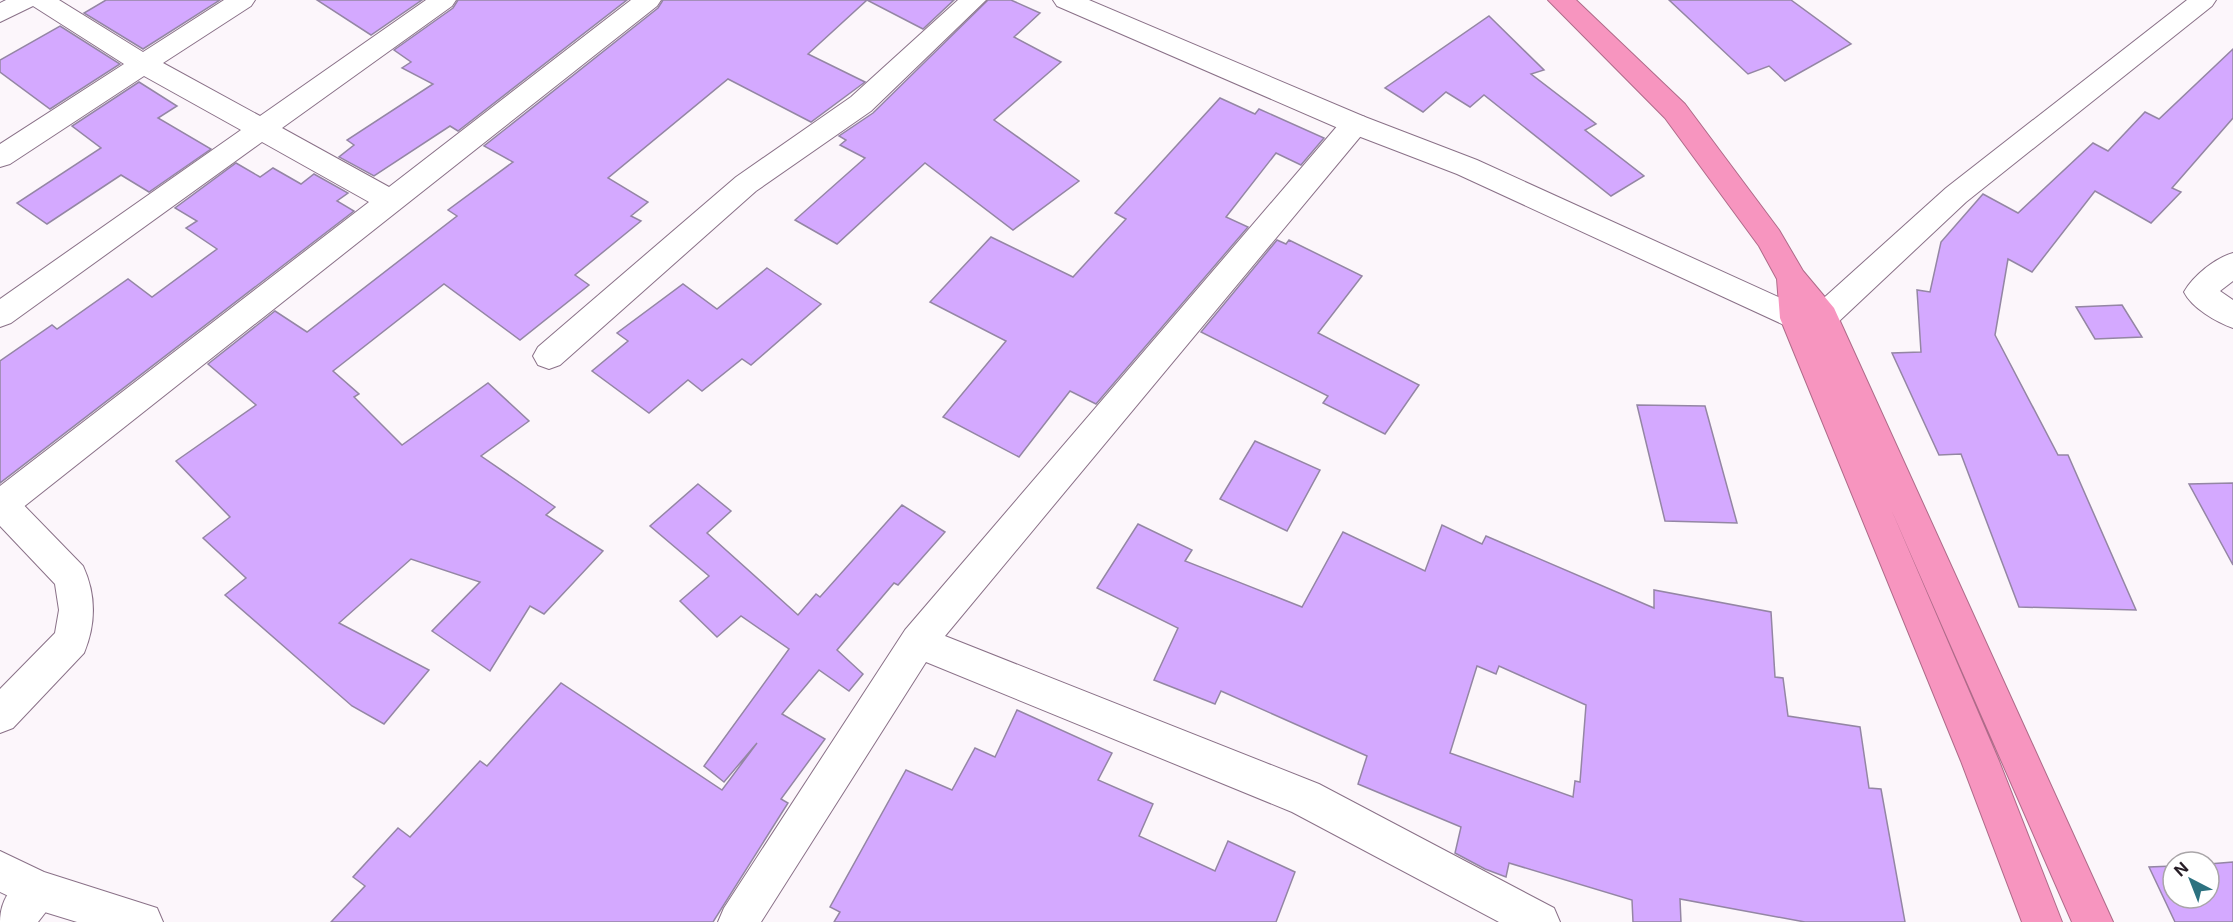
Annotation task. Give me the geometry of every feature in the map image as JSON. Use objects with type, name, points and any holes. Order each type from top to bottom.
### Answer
[{"type":"highway","points":[[1561,0],[1675,111],[1769,238],[1792,279],[2093,922]]},
{"type":"highway","points":[[1809,317],[2042,922]]},
{"type":"street","points":[[0,14],[25,0]]},
{"type":"street","points":[[41,0],[144,64],[390,201]]},
{"type":"street","points":[[0,157],[242,0]]},
{"type":"street","points":[[0,315],[443,0]]},
{"type":"street","points":[[0,715],[72,641],[77,610],[71,577],[1,504],[648,0]]},
{"type":"street","points":[[549,356],[746,184],[861,104],[973,0]]},
{"type":"street","points":[[1066,0],[1355,124],[1467,167],[1809,317],[1956,195],[2203,0]]},
{"type":"street","points":[[738,922],[918,642],[1355,124]]},
{"type":"street","points":[[2233,264],[2199,292],[2233,316]]},
{"type":"street","points":[[918,642],[1305,798],[1540,922]]},
{"type":"street","points":[[0,872],[38,890],[143,922]]},
{"type":"street","points":[[12,922],[38,890]]},
{"type":"building","points":[[106,0],[220,0],[143,49],[84,13]]},
{"type":"building","points":[[317,0],[422,0],[371,35]]},
{"type":"building","points":[[458,0],[627,0],[458,131],[450,126],[374,176],[339,157],[354,145],[347,140],[433,84],[402,68],[411,62],[394,50],[453,8]]},
{"type":"building","points":[[663,0],[867,0],[808,54],[865,82],[811,122],[728,79],[608,178],[648,202],[631,216],[641,221],[575,275],[589,285],[520,340],[444,284],[333,371],[359,394],[354,397],[402,445],[488,383],[529,421],[481,456],[555,507],[546,515],[603,551],[544,614],[530,606],[490,671],[432,631],[480,582],[411,559],[339,623],[429,670],[384,724],[352,706],[225,595],[246,578],[203,538],[230,517],[176,461],[256,405],[208,364],[275,311],[307,332],[457,216],[448,210],[513,162],[484,146],[658,8]]},
{"type":"building","points":[[867,0],[954,0],[923,29]]},
{"type":"building","points":[[988,0],[1011,0],[1040,13],[1014,37],[1061,62],[994,120],[1079,181],[1013,230],[925,163],[837,244],[795,220],[865,158],[840,145],[846,140],[839,136],[873,113]]},
{"type":"building","points":[[1669,0],[1791,0],[1851,44],[1785,81],[1769,66],[1748,74]]},
{"type":"building","points":[[1489,16],[1544,70],[1531,74],[1596,124],[1585,130],[1644,176],[1611,196],[1484,95],[1470,107],[1446,92],[1423,112],[1385,88]]},
{"type":"building","points":[[60,26],[120,64],[50,109],[0,72],[0,60]]},
{"type":"building","points":[[2233,49],[2233,118],[2172,188],[2181,192],[2151,223],[2095,191],[2032,272],[2008,259],[1995,335],[2058,455],[2068,455],[2136,610],[2019,607],[1961,454],[1939,455],[1892,353],[1921,352],[1917,290],[1930,292],[1941,242],[1983,194],[2018,213],[2093,143],[2108,151],[2145,112],[2159,119]]},
{"type":"building","points":[[139,82],[177,106],[158,118],[211,149],[149,192],[121,175],[47,224],[17,203],[101,148],[72,126]]},
{"type":"building","points":[[1220,98],[1255,114],[1259,109],[1324,138],[1301,165],[1276,153],[1226,217],[1248,227],[1096,404],[1070,391],[1019,457],[943,417],[1006,341],[930,302],[991,237],[1073,277],[1126,219],[1115,213]]},
{"type":"building","points":[[236,163],[260,177],[273,168],[301,184],[314,174],[348,193],[337,201],[354,211],[0,483],[0,361],[52,325],[57,329],[128,279],[152,297],[217,249],[186,228],[197,221],[175,208]]},
{"type":"building","points":[[1277,240],[1286,244],[1289,240],[1362,276],[1318,333],[1419,385],[1385,434],[1323,403],[1328,396],[1201,332]]},
{"type":"building","points":[[767,268],[821,304],[751,365],[742,359],[702,391],[688,380],[649,413],[592,371],[628,341],[617,333],[683,284],[717,309]]},
{"type":"building","points":[[2122,305],[2142,337],[2095,339],[2076,307]]},
{"type":"building","points":[[1637,405],[1705,406],[1737,523],[1665,521]]},
{"type":"building","points":[[1255,441],[1320,470],[1287,531],[1220,499]]},
{"type":"building","points":[[2233,483],[2233,565],[2189,484]]},
{"type":"building","points":[[698,484],[731,511],[707,533],[798,615],[816,594],[820,597],[902,505],[945,532],[898,585],[894,583],[837,650],[863,674],[849,691],[819,670],[782,714],[825,739],[781,799],[788,803],[713,922],[331,922],[365,886],[353,877],[398,828],[410,837],[480,761],[487,766],[561,683],[722,790],[757,743],[724,782],[704,766],[789,649],[741,616],[717,637],[680,601],[709,576],[650,526]]},
{"type":"building","points":[[1138,524],[1192,550],[1185,561],[1302,607],[1343,532],[1425,571],[1442,525],[1482,544],[1486,536],[1654,608],[1654,590],[1771,612],[1775,677],[1783,678],[1788,716],[1860,727],[1869,788],[1881,789],[1905,922],[1805,922],[1680,899],[1681,922],[1633,922],[1632,900],[1509,863],[1506,877],[1485,869],[1455,853],[1461,827],[1358,784],[1367,756],[1221,691],[1215,704],[1154,680],[1178,628],[1097,588]],"holes":[[[1477,666],[1496,674],[1499,666],[1586,705],[1580,782],[1575,781],[1573,797],[1450,753]]]},
{"type":"building","points":[[1017,710],[1112,753],[1098,780],[1153,804],[1139,836],[1215,871],[1228,841],[1295,872],[1276,922],[834,922],[840,912],[830,907],[906,770],[952,790],[975,748],[995,757]]},
{"type":"building","points":[[2233,862],[2233,922],[2175,922],[2169,910],[2221,910],[2221,863]]},
{"type":"building","points":[[2161,866],[2161,892],[2149,867]]}]
